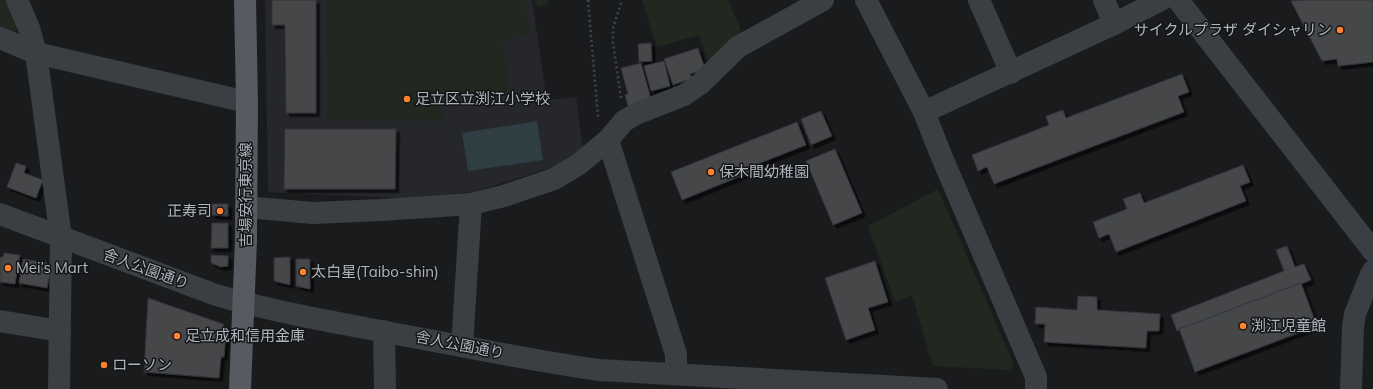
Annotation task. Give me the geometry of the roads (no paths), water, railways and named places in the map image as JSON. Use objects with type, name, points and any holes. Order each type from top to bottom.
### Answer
[{"type":"main road","name":"吉場安行東京線","points":[[240,389],[246,208],[245,0]]},
{"type":"street","points":[[17,0],[29,28],[36,53],[61,238],[59,389]]},
{"type":"street","points":[[246,208],[313,213],[471,204],[504,196],[554,179],[579,164],[604,143],[624,121],[636,114],[684,95],[700,84],[738,47],[823,0]]},
{"type":"street","points":[[866,0],[924,112],[1036,377],[1036,389]]},
{"type":"street","points":[[979,0],[1011,73]]},
{"type":"street","points":[[1104,0],[1114,24]]},
{"type":"street","points":[[924,112],[1011,73],[1161,0]]},
{"type":"street","points":[[1178,0],[1373,251]]},
{"type":"street","points":[[0,38],[36,53],[246,102]]},
{"type":"street","points":[[604,143],[676,354],[676,374]]},
{"type":"street","points":[[462,346],[471,204]]},
{"type":"street","name":"舎人公園通り","points":[[0,214],[216,295],[244,303],[571,366],[601,379],[676,374],[736,384],[937,389]]},
{"type":"street","points":[[1351,389],[1353,327],[1355,314],[1373,271]]},
{"type":"street","points":[[0,321],[60,331]]},
{"type":"street","points":[[384,331],[384,389]]},
{"type":"place","name":"サイクルプラザ ダイシャリン","points":[[1340,30]]},
{"type":"place","name":"足立区立渕江小学校","points":[[407,99]]},
{"type":"place","name":"保木間幼稚園","points":[[711,172]]},
{"type":"place","name":"正寿司","points":[[220,211]]},
{"type":"place","name":"Mei’s Mart","points":[[8,268]]},
{"type":"place","name":"太白星(Taibo-shin)","points":[[303,272]]},
{"type":"place","name":"渕江児童館","points":[[1243,326]]},
{"type":"place","name":"足立成和信用金庫","points":[[177,336]]},
{"type":"place","name":"ローソン","points":[[104,365]]}]
